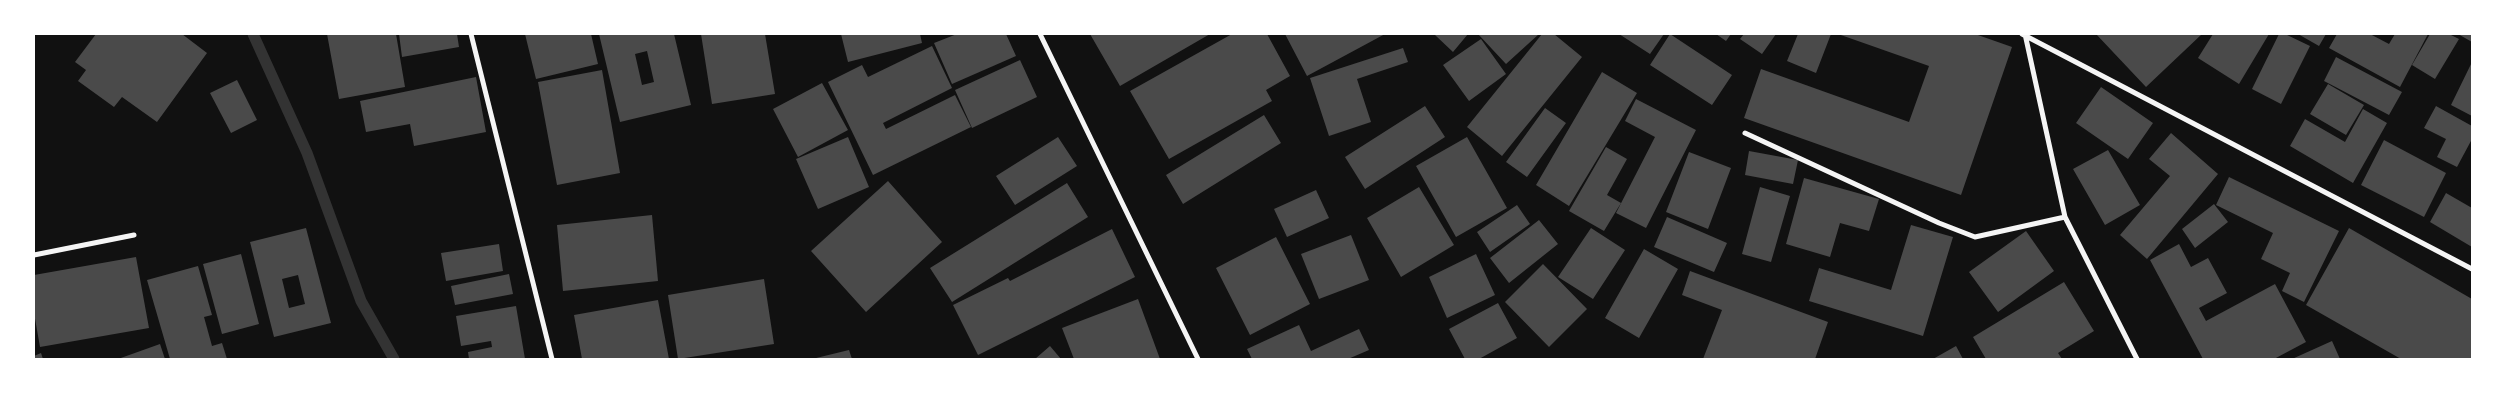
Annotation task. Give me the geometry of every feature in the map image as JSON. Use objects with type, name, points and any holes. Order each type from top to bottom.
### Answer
[{"type":"street","points":[[471,34],[552,359]]},
{"type":"street","points":[[1040,34],[1198,359]]},
{"type":"street","points":[[2024,34],[2065,217],[2137,359]]},
{"type":"street","points":[[2024,34],[2472,269]]},
{"type":"street","points":[[1745,133],[1939,223],[1975,237],[2065,217]]},
{"type":"street","points":[[34,255],[134,235]]},
{"type":"building","points":[[96,34],[182,34],[207,53],[157,122],[122,97],[114,107],[78,81],[86,70],[75,62]]},
{"type":"building","points":[[327,34],[396,34],[405,87],[339,99]]},
{"type":"building","points":[[399,34],[457,34],[459,47],[402,57]]},
{"type":"building","points":[[525,34],[591,34],[598,64],[536,79]]},
{"type":"building","points":[[599,34],[674,34],[691,105],[620,122]],"holes":[[[647,51],[654,82],[642,85],[635,54]]]},
{"type":"building","points":[[701,34],[765,34],[775,94],[712,104]]},
{"type":"building","points":[[841,34],[920,34],[922,43],[848,62]]},
{"type":"building","points":[[957,34],[1006,34],[1016,56],[952,84],[934,43]]},
{"type":"building","points":[[1090,34],[1210,34],[1120,86]]},
{"type":"building","points":[[1232,34],[1267,34],[1290,76],[1266,90],[1272,101],[1169,159],[1130,91]]},
{"type":"building","points":[[1285,34],[1385,34],[1307,76]]},
{"type":"building","points":[[1436,34],[1468,34],[1453,52]]},
{"type":"building","points":[[1478,34],[1539,34],[1506,64]]},
{"type":"building","points":[[1542,34],[1554,34],[1582,57],[1502,156],[1467,127]]},
{"type":"building","points":[[1619,34],[1664,34],[1650,54]]},
{"type":"building","points":[[1670,34],[1732,75],[1712,105],[1650,65]]},
{"type":"building","points":[[1716,34],[1731,34],[1726,41]]},
{"type":"building","points":[[1744,34],[1776,34],[1762,54],[1740,39]]},
{"type":"building","points":[[1798,34],[1831,34],[1816,73],[1787,61]]},
{"type":"building","points":[[1838,34],[1975,34],[2012,47],[1961,195],[1744,118],[1761,69],[1909,122],[1929,66]]},
{"type":"building","points":[[2096,34],[2202,34],[2146,87]]},
{"type":"building","points":[[2213,34],[2269,34],[2239,84],[2198,58]]},
{"type":"building","points":[[2279,34],[2285,34],[2310,46],[2281,104],[2252,89]]},
{"type":"building","points":[[2298,34],[2326,34],[2319,46]]},
{"type":"building","points":[[2337,34],[2370,34],[2389,44],[2395,34],[2428,34],[2400,87],[2329,48]]},
{"type":"building","points":[[2430,34],[2449,34],[2459,39],[2435,79],[2412,65]]},
{"type":"building","points":[[2458,34],[2472,34],[2472,42]]},
{"type":"building","points":[[1481,39],[1506,74],[1469,101],[1443,65]]},
{"type":"building","points":[[932,46],[952,88],[883,123],[886,129],[955,95],[971,127],[873,175],[828,82],[862,65],[868,77]]},
{"type":"building","points":[[1403,48],[1408,62],[1357,79],[1371,122],[1329,136],[1310,78]]},
{"type":"building","points":[[2336,57],[2402,92],[2389,115],[2324,81]]},
{"type":"building","points":[[1020,60],[1037,97],[972,128],[955,90]]},
{"type":"building","points":[[2472,62],[2472,116],[2451,105]]},
{"type":"building","points":[[602,70],[620,173],[557,185],[538,82]]},
{"type":"building","points":[[1602,72],[1637,93],[1569,206],[1536,185]]},
{"type":"building","points":[[476,77],[486,132],[414,146],[410,124],[366,132],[360,101]]},
{"type":"building","points":[[237,80],[257,120],[231,133],[210,93]]},
{"type":"building","points":[[822,83],[848,130],[798,157],[773,109]]},
{"type":"building","points":[[2328,84],[2364,105],[2346,135],[2310,114]]},
{"type":"building","points":[[2101,87],[2153,123],[2128,159],[2076,123]]},
{"type":"building","points":[[1636,99],[1696,130],[1646,228],[1616,213],[1655,137],[1625,121]]},
{"type":"building","points":[[1425,106],[1445,137],[1365,189],[1345,157]]},
{"type":"building","points":[[2436,106],[2472,126],[2472,139],[2457,167],[2437,157],[2446,139],[2424,128]]},
{"type":"building","points":[[1545,108],[1566,123],[1527,177],[1506,162]]},
{"type":"building","points":[[2363,109],[2387,123],[2353,183],[2290,146],[2305,119],[2345,142]]},
{"type":"building","points":[[1264,115],[1281,143],[1183,204],[1166,175]]},
{"type":"building","points":[[2171,133],[2218,174],[2147,259],[2120,235],[2170,176],[2149,159]]},
{"type":"building","points":[[848,137],[869,187],[818,209],[796,159]]},
{"type":"building","points":[[1058,137],[1077,166],[1015,205],[996,176]]},
{"type":"building","points":[[1467,137],[1507,208],[1456,237],[1416,166]]},
{"type":"building","points":[[2384,140],[2446,173],[2424,217],[2361,185]]},
{"type":"building","points":[[1606,147],[1627,159],[1607,195],[1621,203],[1604,231],[1569,211]]},
{"type":"building","points":[[2108,150],[2140,205],[2105,225],[2073,169]]},
{"type":"building","points":[[1749,151],[1798,160],[1793,184],[1745,175]]},
{"type":"building","points":[[1689,152],[1731,168],[1708,229],[1666,212]]},
{"type":"building","points":[[2229,177],[2339,231],[2304,302],[2282,291],[2290,273],[2261,259],[2273,233],[2216,205]]},
{"type":"building","points":[[1804,178],[1879,199],[1869,231],[1840,223],[1830,257],[1786,244]]},
{"type":"building","points":[[888,181],[942,242],[866,312],[811,251]]},
{"type":"building","points":[[1067,183],[1088,217],[952,302],[930,268]]},
{"type":"building","points":[[1419,187],[1454,245],[1401,277],[1367,218]]},
{"type":"building","points":[[1760,187],[1790,196],[1771,262],[1742,254]]},
{"type":"building","points":[[1316,190],[1329,218],[1287,237],[1274,209]]},
{"type":"building","points":[[2446,193],[2472,208],[2472,247],[2430,222]]},
{"type":"building","points":[[2214,204],[2228,222],[2195,248],[2182,229]]},
{"type":"building","points":[[1517,205],[1530,224],[1490,252],[1477,232]]},
{"type":"building","points":[[652,215],[658,281],[563,291],[557,225]]},
{"type":"building","points":[[1667,217],[1727,243],[1714,272],[1654,247]]},
{"type":"building","points":[[1539,220],[1558,244],[1509,283],[1490,258]]},
{"type":"building","points":[[1911,225],[1953,237],[1923,336],[1809,301],[1819,268],[1891,290]]},
{"type":"building","points":[[306,228],[331,323],[274,337],[250,242]],"holes":[[[298,275],[305,304],[289,308],[282,279]]]},
{"type":"building","points":[[1591,228],[1625,250],[1593,299],[1558,277]]},
{"type":"building","points":[[2349,228],[2472,299],[2472,359],[2401,359],[2306,305]]},
{"type":"building","points":[[1112,229],[1135,277],[978,355],[953,305],[1008,278],[1010,281]]},
{"type":"building","points":[[2026,231],[2054,271],[1998,312],[1969,272]]},
{"type":"building","points":[[1351,235],[1369,280],[1319,299],[1301,254]]},
{"type":"building","points":[[1276,237],[1310,304],[1250,335],[1216,268]]},
{"type":"building","points":[[499,244],[503,271],[446,281],[441,253]]},
{"type":"building","points":[[2179,244],[2191,267],[2208,258],[2227,293],[2199,308],[2206,321],[2275,284],[2306,342],[2274,359],[2203,359],[2150,260]]},
{"type":"building","points":[[1644,249],[1678,269],[1639,338],[1605,318]]},
{"type":"building","points":[[241,254],[259,324],[222,334],[203,264]]},
{"type":"building","points":[[1476,254],[1495,295],[1447,318],[1429,277]]},
{"type":"building","points":[[136,257],[149,328],[40,347],[34,313],[34,275]]},
{"type":"building","points":[[1543,264],[1587,309],[1549,347],[1505,302]]},
{"type":"building","points":[[198,266],[212,315],[204,317],[212,346],[222,343],[227,359],[170,359],[147,280]]},
{"type":"building","points":[[1690,271],[1828,322],[1815,359],[1703,359],[1722,310],[1682,295]]},
{"type":"building","points":[[509,274],[513,294],[455,305],[451,286]]},
{"type":"building","points":[[764,279],[774,344],[678,359],[668,295]]},
{"type":"building","points":[[2064,282],[2094,331],[2058,353],[2062,359],[1986,359],[1973,337]]},
{"type":"building","points":[[1138,299],[1160,359],[1074,359],[1062,328]]},
{"type":"building","points":[[658,300],[669,359],[582,359],[574,315]]},
{"type":"building","points":[[1498,303],[1517,338],[1479,359],[1465,359],[1449,329]]},
{"type":"building","points":[[516,306],[525,359],[469,359],[468,352],[492,347],[491,341],[461,346],[456,316]]},
{"type":"building","points":[[1299,325],[1311,351],[1359,329],[1369,350],[1348,359],[1252,359],[1247,349]]},
{"type":"building","points":[[2332,341],[2340,359],[2292,359]]},
{"type":"building","points":[[160,344],[165,359],[118,359]]},
{"type":"building","points":[[1050,346],[1061,359],[1035,359]]},
{"type":"building","points":[[1956,346],[1963,359],[1933,359]]},
{"type":"building","points":[[849,350],[852,359],[812,359]]},
{"type":"building","points":[[41,353],[43,359],[34,359],[34,356]]},
{"type":"waterway","points":[[253,34],[307,153],[361,301],[394,359]]}]
